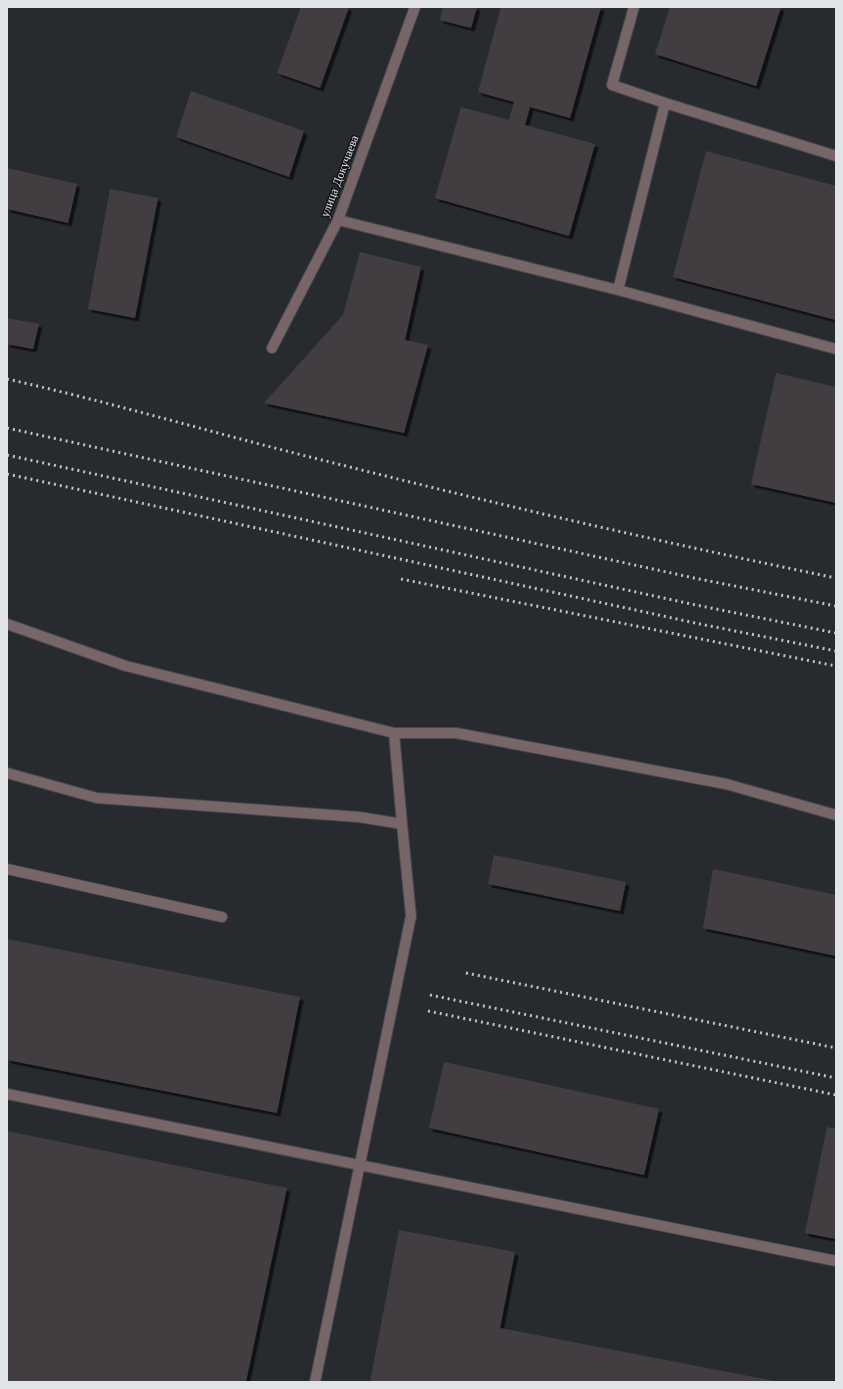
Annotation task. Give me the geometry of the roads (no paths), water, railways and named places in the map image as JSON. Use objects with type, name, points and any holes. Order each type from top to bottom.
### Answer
[{"type":"lane","name":"улица Докучаева","points":[[272,348],[338,220],[415,7]]},
{"type":"lane","points":[[634,7],[612,85],[836,156]]},
{"type":"lane","points":[[618,290],[665,103]]},
{"type":"lane","points":[[338,220],[618,290],[836,349]]},
{"type":"lane","points":[[7,624],[126,666],[394,733],[464,734],[726,784],[836,815]]},
{"type":"lane","points":[[316,1382],[411,916],[394,733]]},
{"type":"lane","points":[[7,773],[97,798],[359,817],[402,824]]},
{"type":"lane","points":[[7,869],[222,917]]},
{"type":"lane","points":[[7,1094],[836,1261]]},
{"type":"railway","points":[[7,379],[87,398],[286,451],[517,508],[836,578]]},
{"type":"railway","points":[[7,428],[694,578],[836,606]]},
{"type":"railway","points":[[7,455],[691,604],[836,633]]},
{"type":"railway","points":[[7,474],[700,624],[836,651]]},
{"type":"railway","points":[[401,579],[836,666]]},
{"type":"railway","points":[[466,973],[836,1048]]},
{"type":"railway","points":[[430,995],[836,1078]]},
{"type":"railway","points":[[428,1011],[836,1095]]}]
